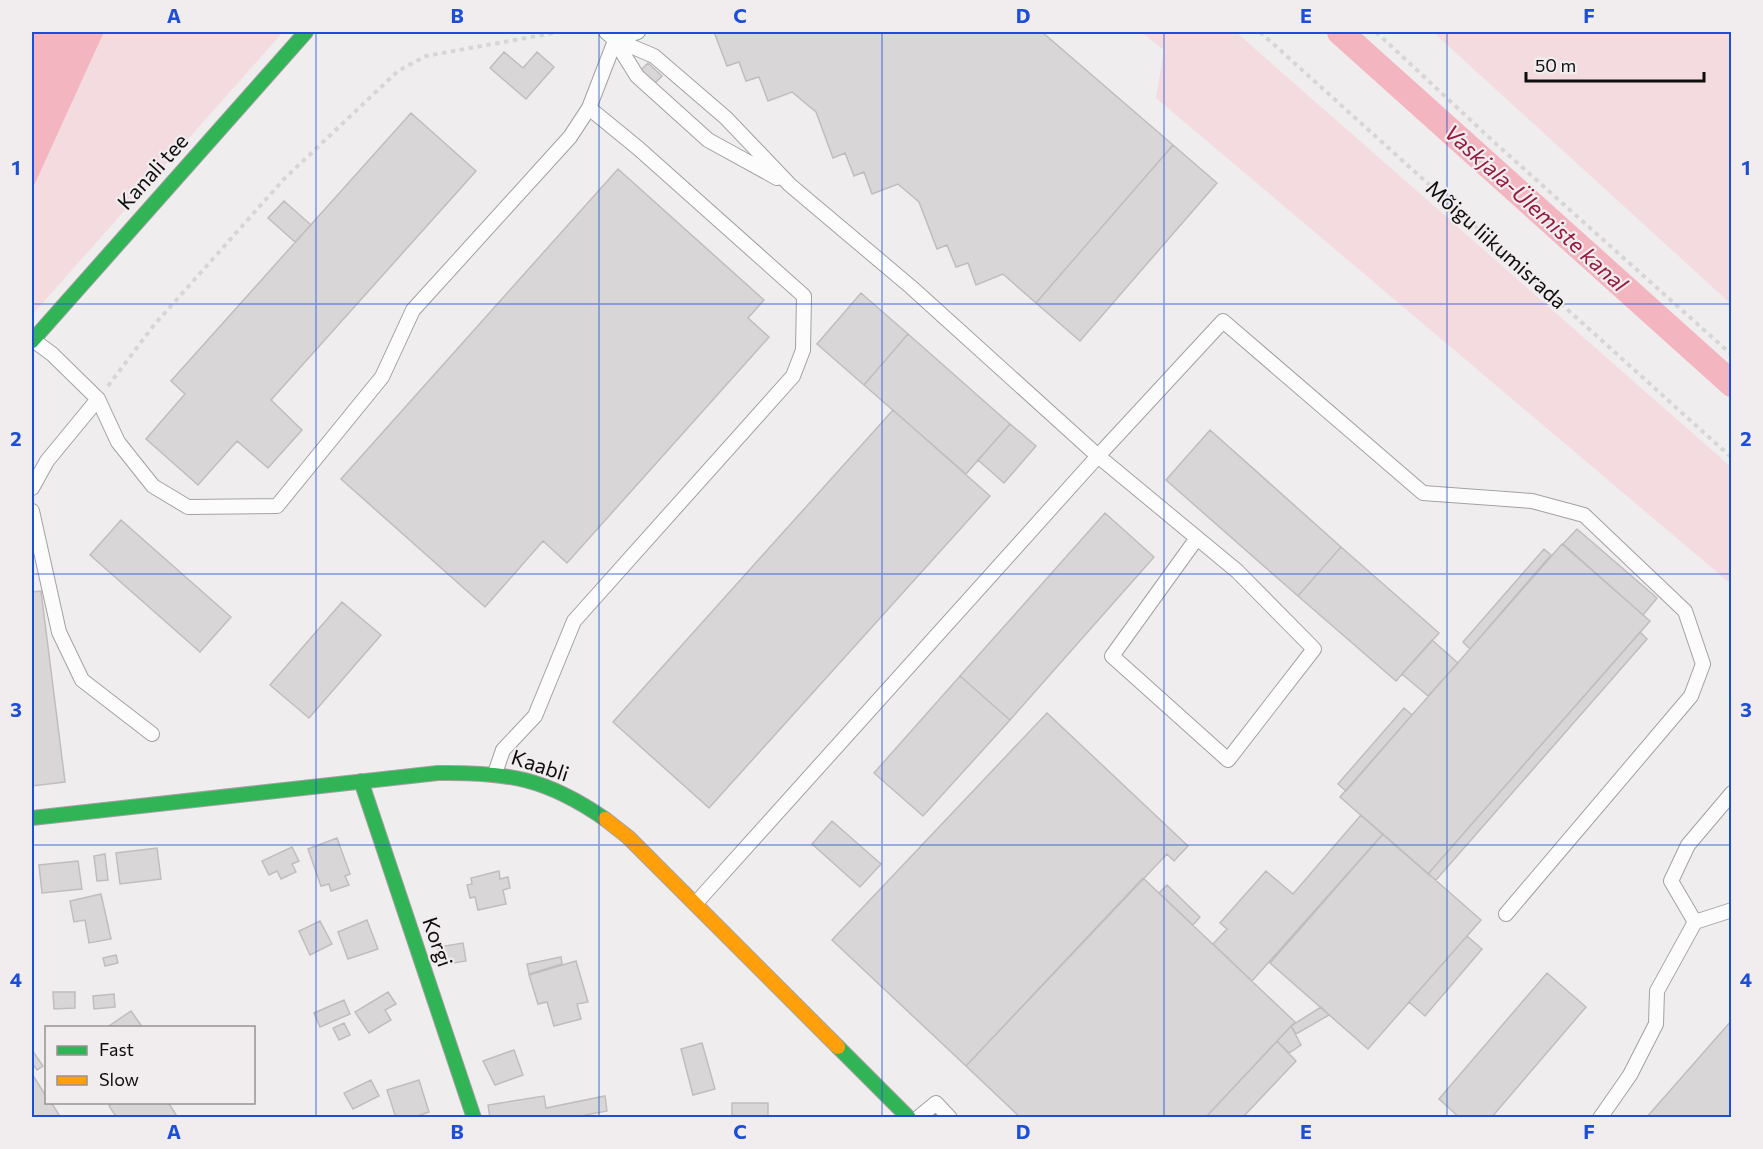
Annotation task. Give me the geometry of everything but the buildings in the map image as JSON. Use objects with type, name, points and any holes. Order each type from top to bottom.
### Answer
[{"type":"street","name":"Kanali tee","points":[[32,340],[306,32]]},
{"type":"street","name":"Kaabli","points":[[32,818],[438,773],[495,773],[546,786],[592,808],[628,837],[909,1118]]},
{"type":"street","name":"Korgi","points":[[361,781],[474,1118]]},
{"type":"lane","points":[[613,34],[638,32]]},
{"type":"lane","points":[[32,340],[52,354],[98,399],[118,442],[153,486],[188,507],[277,506],[382,377],[413,310],[570,136],[589,108],[613,34]]},
{"type":"lane","points":[[613,34],[637,76],[708,140],[790,185]]},
{"type":"lane","points":[[613,34],[654,56],[726,118],[790,185],[911,287],[1098,456],[1238,571],[1314,648],[1228,760],[1112,656],[1197,538]]},
{"type":"lane","points":[[495,773],[503,750],[535,716],[574,621],[793,376],[802,350],[804,296],[638,148],[589,108]]},
{"type":"lane","points":[[696,903],[1098,456],[1223,321],[1423,493],[1532,501],[1584,514],[1685,611],[1703,664],[1690,696],[1506,914]]},
{"type":"lane","points":[[32,488],[47,461],[98,399]]},
{"type":"lane","points":[[32,511],[59,632],[82,680],[152,734]]},
{"type":"lane","points":[[1695,922],[1671,881],[1688,845],[1731,793]]},
{"type":"lane","points":[[1600,1118],[1630,1076],[1656,1024],[1657,991],[1695,922],[1731,910]]},
{"type":"lane","points":[[918,1118],[936,1103],[950,1118]]},
{"type":"path","points":[[98,399],[154,325],[284,179],[398,71],[426,56],[560,32]]},
{"type":"path","name":"Mõigu liikumisrada","points":[[1260,32],[1731,458]]},
{"type":"path","points":[[1376,32],[1503,150],[1731,355]]},
{"type":"shaded area","points":[[32,32],[104,32],[32,190]]},
{"type":"shaded area","points":[[104,32],[283,32],[32,315],[32,190]]},
{"type":"shaded area","points":[[1141,32],[1236,32],[1731,467],[1731,584],[1156,98],[1164,50]]},
{"type":"shaded area","points":[[1433,32],[1731,32],[1731,304]]},
{"type":"waterway","name":"Vaskjala-Ülemiste kanal","points":[[1340,32],[1732,384]]},
{"type":"traffic: fast","points":[[32,341],[306,32]]},
{"type":"traffic: fast","points":[[32,818],[438,773],[463,773],[506,776],[545,786],[564,794],[605,819]]},
{"type":"traffic: fast","points":[[361,781],[474,1118]]},
{"type":"traffic: fast","points":[[838,1047],[909,1118]]},
{"type":"traffic: slow","points":[[605,819],[628,837],[838,1047]]}]
